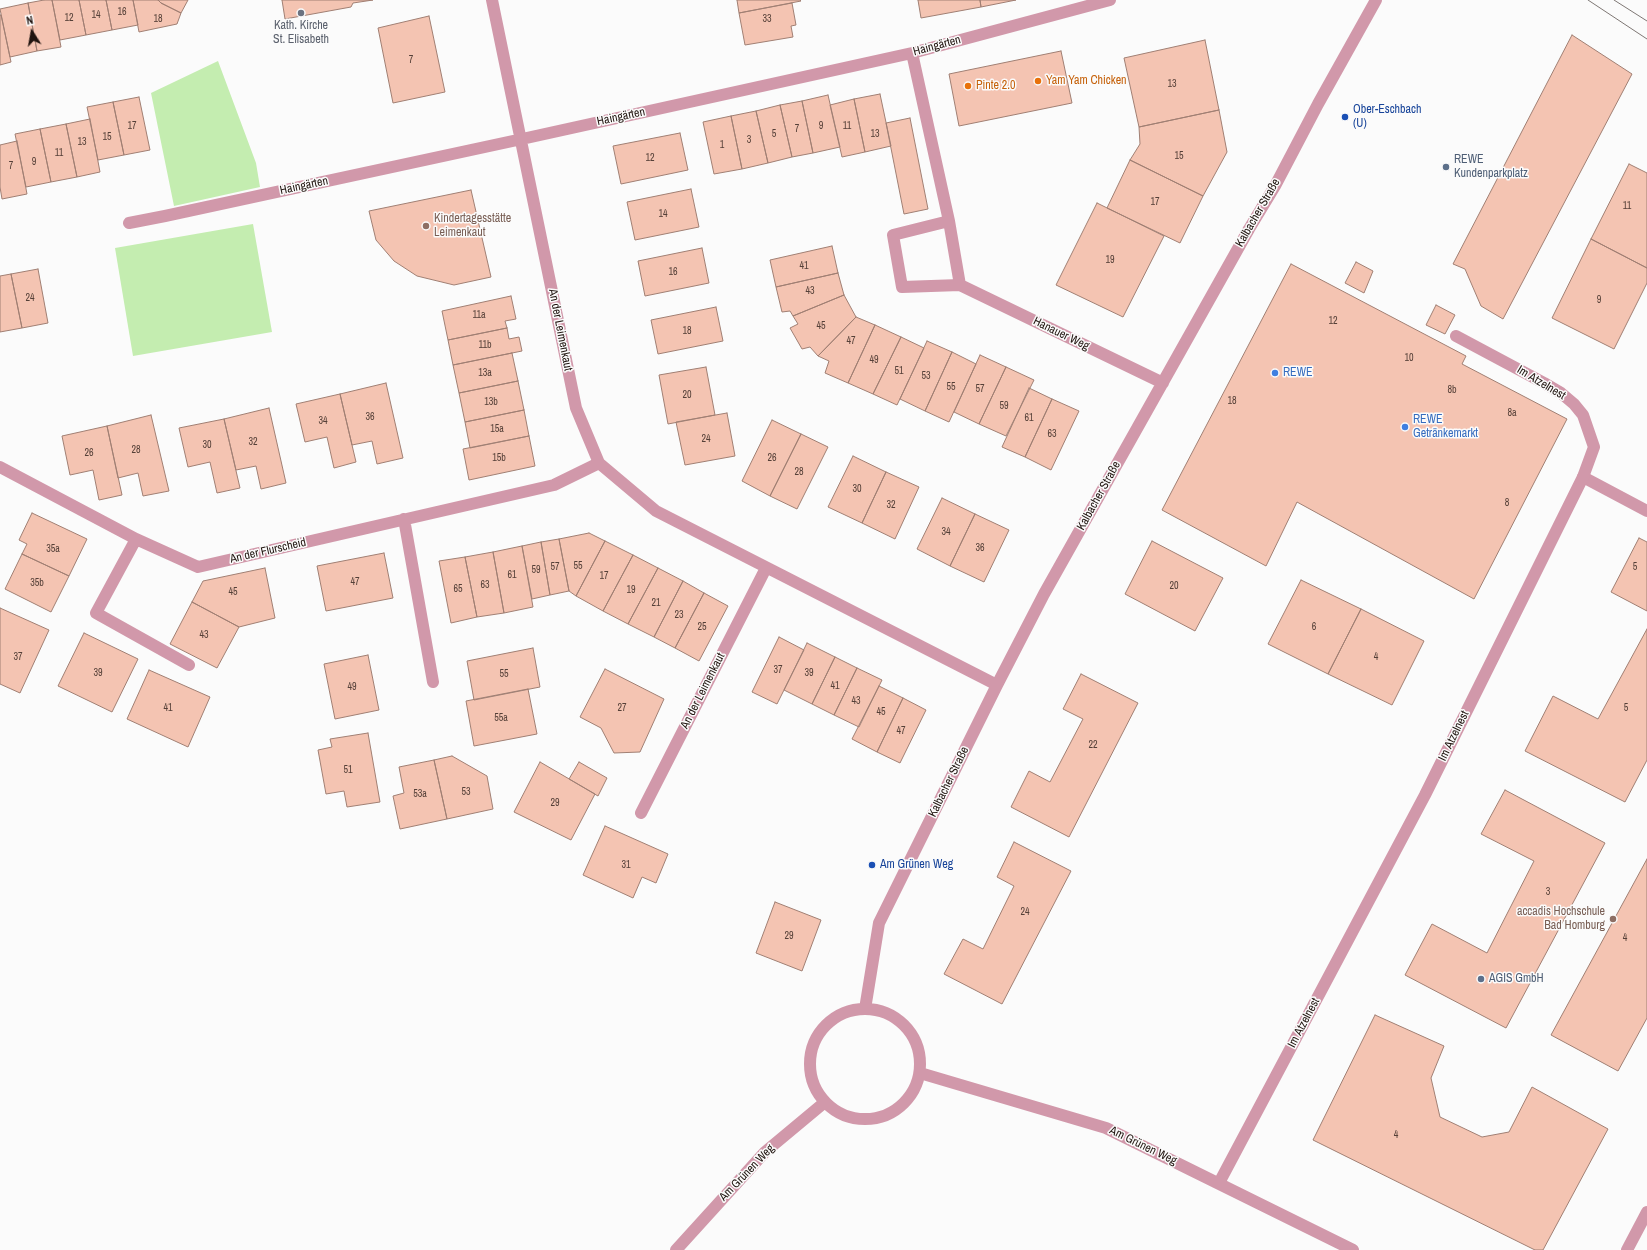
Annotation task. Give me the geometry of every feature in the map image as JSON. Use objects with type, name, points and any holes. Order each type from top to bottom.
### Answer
[{"type":"street","name":"An der Leimenkaut","points":[[492,0],[522,139],[576,408],[599,463],[656,511],[997,685]]},
{"type":"street","name":"Haingärten","points":[[129,223],[173,215],[912,53],[1110,0]]},
{"type":"street","name":"Kalbacher Straße","points":[[865,1009],[879,923],[997,685],[1044,594],[1249,229],[1275,186],[1376,0]]},
{"type":"street","points":[[912,53],[949,221],[960,285]]},
{"type":"street","name":"Hanauer Weg","points":[[949,221],[894,235],[902,287],[960,285],[1163,383]]},
{"type":"street","name":"Im Atzelnest","points":[[1219,1183],[1425,795],[1583,478],[1594,447],[1583,415],[1574,404],[1561,393],[1456,336]]},
{"type":"street","name":"An der Flurscheid","points":[[0,467],[136,539],[198,567],[554,485],[599,463]]},
{"type":"street","points":[[1583,478],[1647,511]]},
{"type":"street","points":[[404,520],[433,682]]},
{"type":"street","points":[[136,539],[96,613],[189,665]]},
{"type":"street","name":"An der Leimenkaut","points":[[641,813],[766,568]]},
{"type":"street","points":[[865,1009],[884,1012],[900,1022],[913,1036],[919,1054],[920,1073],[914,1089],[904,1104],[890,1114],[873,1119],[855,1119],[839,1113],[825,1102],[815,1088],[810,1071],[811,1054],[816,1038],[827,1024],[841,1014],[853,1010],[865,1009]]},
{"type":"street","name":"Am Grünen Weg","points":[[920,1073],[1106,1128],[1353,1250]]},
{"type":"street","name":"Am Grünen Weg","points":[[676,1250],[765,1152],[825,1102]]},
{"type":"street","points":[[1627,1250],[1647,1212]]},
{"type":"green space","points":[[218,61],[256,163],[260,187],[174,206],[151,93]]},
{"type":"green space","points":[[253,224],[272,332],[133,356],[115,248]]},
{"type":"building","points":[[52,0],[61,47],[37,51],[28,3]]},
{"type":"building","points":[[52,0],[79,0],[86,35],[60,40]]},
{"type":"building","points":[[79,0],[106,0],[112,30],[86,35]]},
{"type":"building","points":[[106,0],[133,0],[138,25],[112,30]]},
{"type":"building","points":[[133,0],[158,0],[181,13],[177,24],[139,32]]},
{"type":"building","points":[[158,0],[188,0],[181,13]]},
{"type":"building","name":"Kath. Kirche St. Elisabeth","points":[[282,0],[373,0],[353,3],[351,7],[285,19]]},
{"type":"building","points":[[737,0],[800,0],[801,1],[739,13]]},
{"type":"building","points":[[918,0],[980,0],[981,7],[921,18]]},
{"type":"building","points":[[980,0],[1016,0],[981,7]]},
{"type":"building","points":[[28,3],[37,51],[10,57],[0,9]]},
{"type":"building","points":[[792,3],[796,25],[791,26],[793,37],[745,45],[739,13]]},
{"type":"building","points":[[0,15],[11,62],[0,65]]},
{"type":"building","points":[[429,16],[445,92],[393,103],[378,28]]},
{"type":"building","points":[[1572,35],[1632,74],[1503,319],[1481,306],[1465,269],[1453,264]]},
{"type":"building","points":[[1205,40],[1219,110],[1139,127],[1124,58]]},
{"type":"building","points":[[1061,51],[1072,103],[959,126],[949,74]]},
{"type":"building","points":[[880,94],[891,146],[865,152],[854,99]]},
{"type":"building","points":[[828,95],[840,147],[813,153],[802,101]]},
{"type":"building","points":[[139,97],[150,150],[124,155],[113,102]]},
{"type":"building","points":[[854,99],[865,152],[842,157],[830,105]]},
{"type":"building","points":[[802,101],[813,153],[792,157],[780,105]]},
{"type":"building","points":[[113,102],[124,155],[98,160],[87,107]]},
{"type":"building","points":[[780,105],[792,157],[768,163],[756,111]]},
{"type":"building","points":[[1219,110],[1227,152],[1203,196],[1130,160],[1140,144],[1139,127]]},
{"type":"building","points":[[756,111],[768,163],[742,169],[731,116]]},
{"type":"building","points":[[731,116],[742,169],[714,174],[703,122]]},
{"type":"building","points":[[910,118],[928,209],[904,214],[886,123]]},
{"type":"building","points":[[90,119],[100,172],[77,177],[66,124]]},
{"type":"building","points":[[66,124],[77,177],[51,182],[40,129]]},
{"type":"building","points":[[40,129],[51,182],[26,187],[15,134]]},
{"type":"building","points":[[680,133],[688,170],[621,184],[613,146]]},
{"type":"building","points":[[17,141],[27,194],[2,199],[0,187],[0,145]]},
{"type":"building","points":[[1130,160],[1203,196],[1180,243],[1107,208]]},
{"type":"building","points":[[1629,164],[1647,173],[1647,268],[1591,239]]},
{"type":"building","points":[[691,189],[699,227],[635,240],[627,202]]},
{"type":"building","name":"Kindertagesstätte Leimenkaut","points":[[471,190],[491,277],[454,285],[417,276],[394,261],[376,240],[369,211]]},
{"type":"building","points":[[1097,203],[1164,236],[1123,317],[1056,285]]},
{"type":"building","points":[[1591,239],[1647,268],[1647,283],[1614,349],[1552,318]]},
{"type":"building","points":[[832,246],[838,273],[776,287],[770,260]]},
{"type":"building","points":[[702,248],[709,283],[645,296],[638,261]]},
{"type":"building","points":[[1356,262],[1373,271],[1364,293],[1345,283]]},
{"type":"building","points":[[1291,264],[1466,356],[1462,364],[1567,419],[1474,599],[1297,502],[1266,566],[1162,510]]},
{"type":"building","points":[[38,269],[48,323],[22,328],[11,274]]},
{"type":"building","points":[[838,273],[844,295],[793,316],[790,311],[782,312],[776,287]]},
{"type":"building","points":[[11,274],[22,328],[0,332],[0,276]]},
{"type":"building","points":[[844,295],[856,317],[818,356],[810,347],[802,349],[790,328],[798,324],[793,316]]},
{"type":"building","points":[[511,296],[516,319],[505,321],[507,328],[448,340],[442,311]]},
{"type":"building","points":[[1436,305],[1455,315],[1445,334],[1426,325]]},
{"type":"building","points":[[716,307],[723,341],[658,354],[651,320]]},
{"type":"building","points":[[856,317],[875,325],[848,383],[825,373],[829,361],[818,356]]},
{"type":"building","points":[[875,325],[901,337],[873,394],[848,383]]},
{"type":"building","points":[[507,328],[509,339],[519,337],[522,351],[453,365],[448,340]]},
{"type":"building","points":[[901,337],[924,348],[897,405],[873,394]]},
{"type":"building","points":[[927,341],[952,352],[925,411],[900,399]]},
{"type":"building","points":[[952,352],[976,364],[949,422],[925,411]]},
{"type":"building","points":[[512,353],[518,381],[459,393],[453,365]]},
{"type":"building","points":[[980,355],[1006,367],[979,424],[954,412]]},
{"type":"building","points":[[706,367],[715,415],[668,424],[659,375]]},
{"type":"building","points":[[1006,367],[1034,380],[1006,436],[979,424]]},
{"type":"building","points":[[518,381],[524,410],[465,422],[459,393]]},
{"type":"building","points":[[386,383],[403,458],[377,464],[372,441],[352,445],[340,394]]},
{"type":"building","points":[[1029,388],[1052,399],[1025,457],[1002,447]]},
{"type":"building","points":[[340,394],[356,462],[334,468],[327,437],[305,442],[296,404]]},
{"type":"building","points":[[1052,399],[1079,411],[1051,470],[1025,457]]},
{"type":"building","points":[[269,408],[286,483],[261,489],[256,466],[236,470],[224,419]]},
{"type":"building","points":[[524,410],[529,436],[470,448],[465,422]]},
{"type":"building","points":[[727,413],[735,456],[685,465],[676,422]]},
{"type":"building","points":[[151,415],[169,491],[143,496],[138,473],[118,478],[107,426]]},
{"type":"building","points":[[224,419],[240,488],[217,493],[210,462],[188,467],[179,428]]},
{"type":"building","points":[[772,420],[801,434],[770,496],[742,481]]},
{"type":"building","points":[[107,426],[122,495],[99,500],[93,470],[70,475],[62,436]]},
{"type":"building","points":[[801,434],[828,447],[797,509],[770,496]]},
{"type":"building","points":[[529,436],[535,466],[469,480],[463,449]]},
{"type":"building","points":[[853,456],[886,472],[862,523],[828,507]]},
{"type":"building","points":[[886,472],[919,487],[895,539],[862,523]]},
{"type":"building","points":[[942,498],[975,514],[950,566],[917,549]]},
{"type":"building","points":[[32,513],[87,539],[69,576],[22,554],[27,544],[19,540]]},
{"type":"building","points":[[975,514],[1009,530],[984,582],[950,566]]},
{"type":"building","points":[[589,533],[605,541],[576,596],[569,591],[559,539]]},
{"type":"building","points":[[1639,538],[1647,542],[1647,611],[1611,592]]},
{"type":"building","points":[[559,539],[569,591],[550,595],[541,542]]},
{"type":"building","points":[[605,541],[633,555],[603,611],[576,596]]},
{"type":"building","points":[[1152,541],[1223,578],[1195,631],[1125,594]]},
{"type":"building","points":[[541,542],[550,595],[532,599],[522,546]]},
{"type":"building","points":[[522,546],[533,607],[504,613],[493,552]]},
{"type":"building","points":[[493,552],[504,613],[477,617],[465,557]]},
{"type":"building","points":[[384,553],[393,598],[326,611],[317,566]]},
{"type":"building","points":[[22,554],[69,576],[51,612],[5,589]]},
{"type":"building","points":[[633,555],[658,568],[628,624],[603,611]]},
{"type":"building","points":[[465,557],[477,617],[451,623],[439,561]]},
{"type":"building","points":[[265,568],[275,618],[239,627],[192,602],[203,581]]},
{"type":"building","points":[[658,568],[683,581],[654,637],[628,624]]},
{"type":"building","points":[[1301,580],[1361,609],[1328,674],[1268,644]]},
{"type":"building","points":[[683,581],[704,593],[675,648],[654,637]]},
{"type":"building","points":[[704,593],[728,606],[699,661],[675,648]]},
{"type":"building","points":[[192,602],[239,627],[217,668],[170,644]]},
{"type":"building","points":[[0,608],[49,630],[20,693],[0,684]]},
{"type":"building","points":[[1361,609],[1424,641],[1392,705],[1328,674]]},
{"type":"building","points":[[1647,629],[1647,760],[1625,802],[1525,751],[1553,696],[1598,719]]},
{"type":"building","points":[[84,633],[138,659],[112,712],[58,686]]},
{"type":"building","points":[[779,637],[804,650],[777,704],[752,692]]},
{"type":"building","points":[[807,643],[835,657],[812,704],[784,690]]},
{"type":"building","points":[[533,648],[540,687],[474,700],[467,661]]},
{"type":"building","points":[[368,655],[379,710],[335,719],[324,664]]},
{"type":"building","points":[[835,657],[857,668],[834,715],[812,704]]},
{"type":"building","points":[[857,668],[882,680],[859,727],[834,715]]},
{"type":"building","points":[[605,669],[664,699],[640,752],[614,753],[601,728],[580,717]]},
{"type":"building","points":[[149,670],[210,697],[188,747],[127,719]]},
{"type":"building","points":[[1081,674],[1138,703],[1069,837],[1011,807],[1029,771],[1050,782],[1083,719],[1063,709]]},
{"type":"building","points":[[879,686],[903,698],[877,752],[852,739]]},
{"type":"building","points":[[528,689],[537,734],[474,746],[466,701]]},
{"type":"building","points":[[903,698],[926,710],[900,763],[877,752]]},
{"type":"building","points":[[368,733],[380,802],[347,807],[344,791],[326,794],[318,750],[332,747],[330,739]]},
{"type":"building","points":[[452,756],[487,776],[493,809],[447,819],[434,760]]},
{"type":"building","points":[[434,760],[447,819],[400,829],[393,796],[404,793],[399,767]]},
{"type":"building","points":[[540,762],[595,794],[571,840],[514,812]]},
{"type":"building","points":[[579,762],[607,778],[598,796],[569,779]]},
{"type":"building","points":[[1505,790],[1605,843],[1506,1028],[1405,975],[1432,924],[1487,953],[1534,861],[1481,834]]},
{"type":"building","points":[[605,826],[668,854],[656,883],[642,877],[633,898],[583,875]]},
{"type":"building","points":[[1014,842],[1071,871],[1002,1004],[944,974],[963,939],[983,949],[1014,886],[997,877]]},
{"type":"building","points":[[1647,859],[1647,1018],[1618,1071],[1551,1035]]},
{"type":"building","points":[[775,902],[821,920],[802,971],[756,953]]},
{"type":"building","points":[[1375,1015],[1444,1046],[1431,1078],[1440,1117],[1482,1137],[1509,1132],[1532,1087],[1608,1129],[1543,1250],[1535,1250],[1313,1140]]},
{"type":"tram line","points":[[1588,0],[1647,39]]},
{"type":"tram line","points":[[1614,0],[1647,21]]},
{"type":"place","name":"Kath. Kirche St. Elisabeth","points":[[301,13]]},
{"type":"place","name":"Yam Yam Chicken","points":[[1038,81]]},
{"type":"place","name":"Pinte 2.0","points":[[968,86]]},
{"type":"place","name":"Ober-Eschbach (U)","points":[[1345,117]]},
{"type":"place","name":"REWE Kundenparkplatz","points":[[1446,167]]},
{"type":"place","name":"Kindertagesstätte Leimenkaut","points":[[426,226]]},
{"type":"place","name":"REWE","points":[[1275,373]]},
{"type":"place","name":"REWE Getränkemarkt","points":[[1405,427]]},
{"type":"place","name":"Am Grünen Weg","points":[[872,865]]},
{"type":"place","name":"accadis Hochschule Bad Homburg","points":[[1613,919]]},
{"type":"place","name":"AGIS GmbH","points":[[1481,979]]}]
